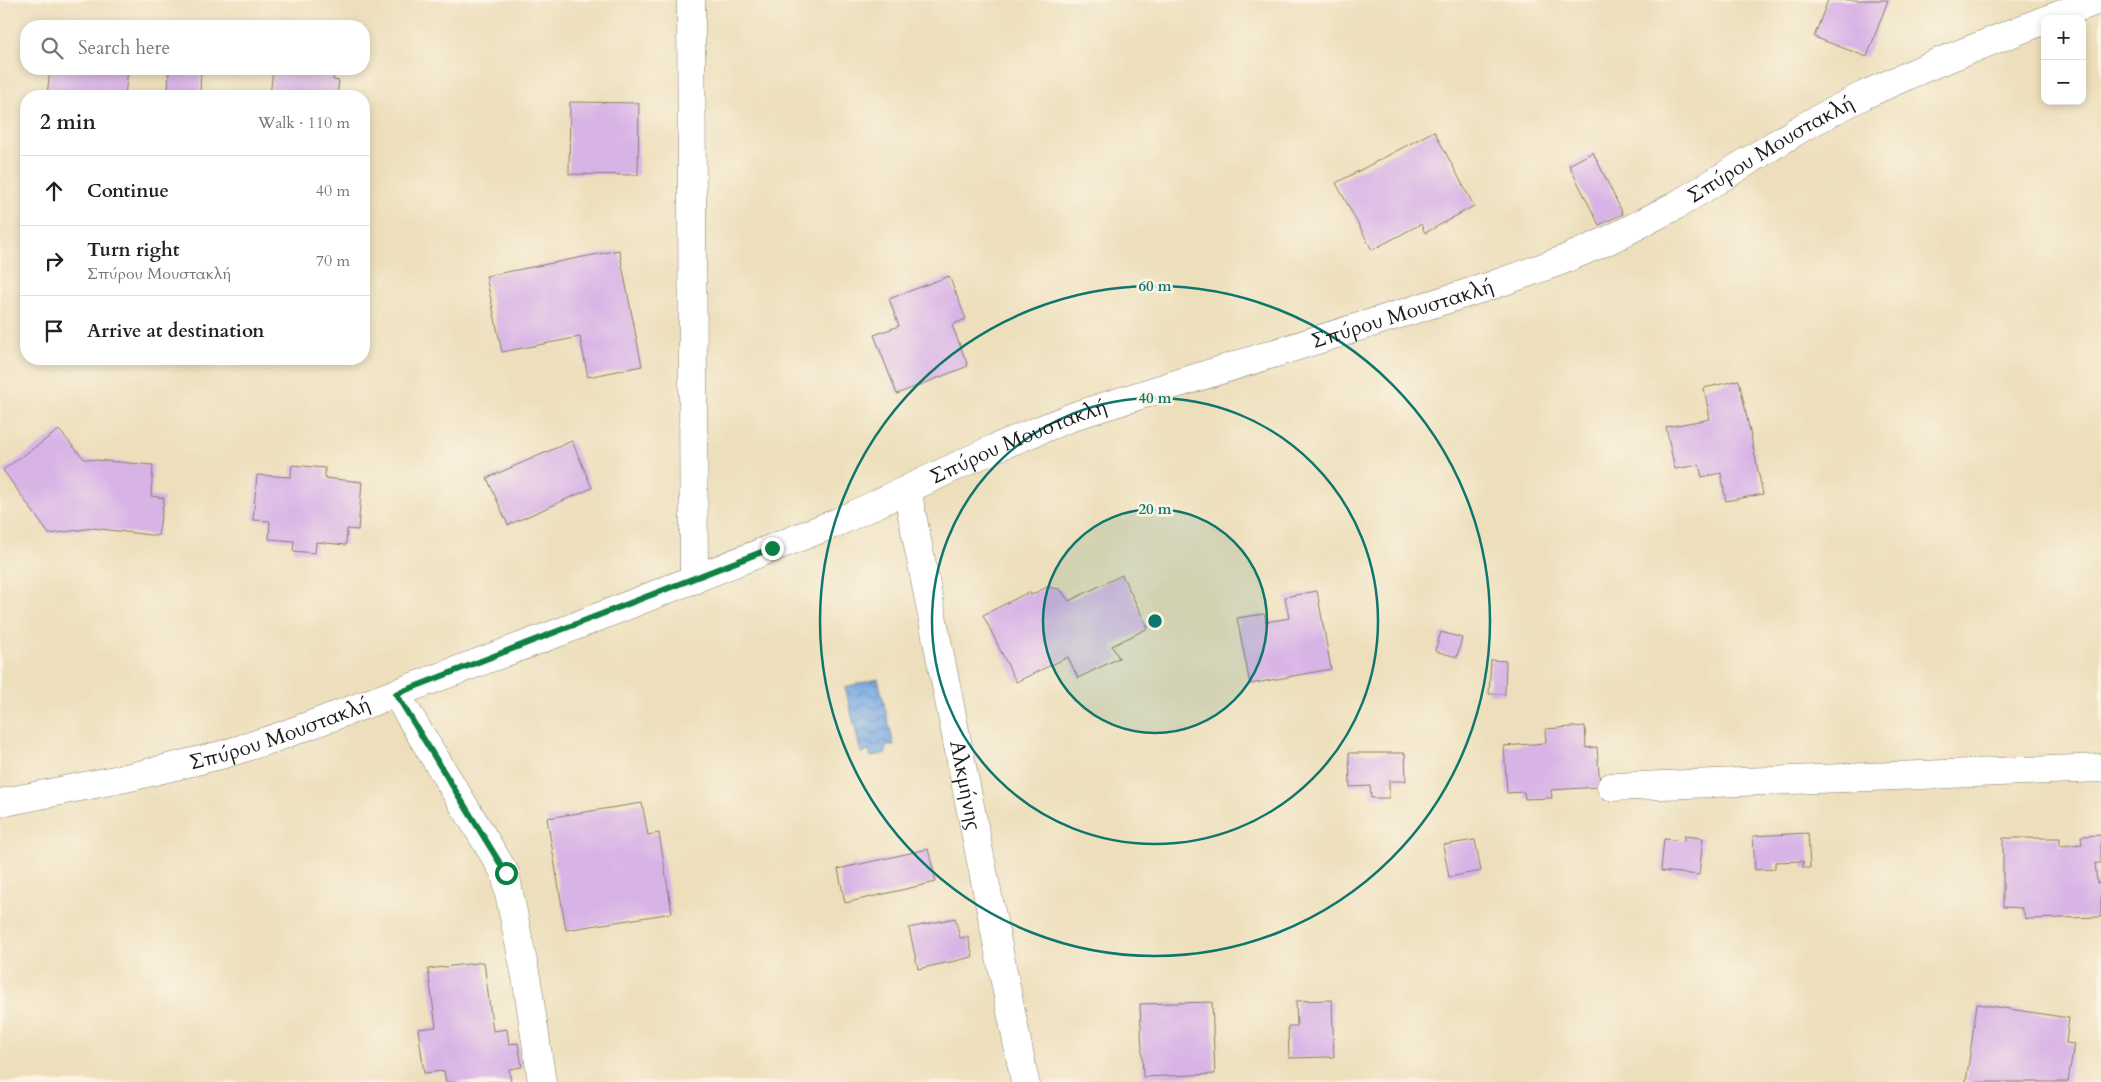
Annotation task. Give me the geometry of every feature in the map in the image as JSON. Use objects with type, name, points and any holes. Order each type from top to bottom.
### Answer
[{"type":"street","points":[[691,0],[694,580]]},
{"type":"street","name":"Σπύρου Μουστακλή","points":[[2057,15],[2099,0]]},
{"type":"street","name":"Σπύρου Μουστακλή","points":[[0,803],[135,776],[225,754],[278,738],[694,580],[838,522],[995,448],[1077,414],[1493,285],[1563,260],[1609,240],[1678,205],[1805,126],[1864,95],[1928,66],[2041,21]]},
{"type":"street","name":"Αλκμήνης","points":[[907,490],[1025,1082]]},
{"type":"street","points":[[396,694],[506,873],[528,982],[542,1082]]},
{"type":"street","points":[[1610,787],[2101,768]]},
{"type":"water","points":[[878,679],[894,745],[885,747],[886,753],[871,757],[869,751],[861,753],[845,687]]},
{"type":"building","points":[[1828,0],[1888,0],[1867,57],[1814,37]]},
{"type":"building","points":[[49,75],[127,75],[126,90],[48,90]]},
{"type":"building","points":[[169,75],[201,75],[200,90],[168,90]]},
{"type":"building","points":[[272,75],[334,75],[333,80],[339,81],[338,90],[271,90]]},
{"type":"building","points":[[570,102],[639,103],[638,175],[569,174]]},
{"type":"building","points":[[1434,131],[1474,206],[1425,233],[1421,224],[1372,250],[1336,183]]},
{"type":"building","points":[[1593,152],[1623,214],[1599,225],[1569,165]]},
{"type":"building","points":[[619,250],[642,366],[588,377],[580,337],[502,352],[486,276]]},
{"type":"building","points":[[949,276],[966,319],[952,325],[968,366],[897,394],[874,335],[899,326],[889,299]]},
{"type":"building","points":[[1739,380],[1763,494],[1726,501],[1721,473],[1702,477],[1699,465],[1675,469],[1666,427],[1710,419],[1704,388]]},
{"type":"building","points":[[59,430],[84,459],[153,465],[151,496],[164,498],[158,536],[93,528],[49,534],[3,470]]},
{"type":"building","points":[[572,441],[592,488],[508,525],[487,478]]},
{"type":"building","points":[[292,465],[325,468],[325,478],[362,482],[358,530],[347,529],[346,545],[316,542],[315,553],[293,551],[294,541],[269,539],[270,521],[253,520],[257,475],[291,477]]},
{"type":"building","points":[[1122,575],[1148,628],[1112,646],[1119,658],[1078,678],[1068,657],[1016,682],[983,615],[1029,592],[1031,595],[1047,587],[1060,589],[1069,601]]},
{"type":"building","points":[[1317,591],[1331,669],[1250,684],[1237,618],[1264,614],[1266,622],[1289,618],[1285,597]]},
{"type":"building","points":[[1441,632],[1462,638],[1457,657],[1435,651]]},
{"type":"building","points":[[1491,660],[1506,661],[1505,694],[1489,694]]},
{"type":"building","points":[[1585,726],[1586,748],[1597,747],[1600,787],[1551,790],[1552,798],[1525,799],[1524,792],[1507,793],[1504,746],[1546,743],[1545,729]]},
{"type":"building","points":[[1349,753],[1405,753],[1406,781],[1389,781],[1389,798],[1371,798],[1370,786],[1350,787]]},
{"type":"building","points":[[642,803],[648,835],[659,833],[672,913],[566,930],[547,818]]},
{"type":"building","points":[[1808,833],[1810,868],[1803,868],[1803,861],[1775,862],[1775,869],[1755,870],[1753,836]]},
{"type":"building","points":[[2101,835],[2101,863],[2095,863],[2097,883],[2101,883],[2101,917],[2026,919],[2022,908],[2003,907],[2003,838],[2060,838],[2060,846],[2082,844],[2081,836]]},
{"type":"building","points":[[1684,836],[1703,838],[1699,875],[1661,871],[1664,839],[1684,841]]},
{"type":"building","points":[[1475,840],[1481,871],[1449,877],[1443,845]]},
{"type":"building","points":[[928,849],[936,882],[845,903],[838,869]]},
{"type":"building","points":[[955,918],[960,938],[968,937],[973,957],[918,969],[909,928]]},
{"type":"building","points":[[484,962],[493,1031],[507,1029],[509,1044],[518,1043],[522,1067],[509,1069],[511,1082],[446,1082],[444,1071],[424,1073],[418,1029],[436,1027],[428,969]]},
{"type":"building","points":[[1332,1000],[1334,1057],[1289,1058],[1288,1026],[1297,1026],[1296,1001]]},
{"type":"building","points":[[1212,1002],[1215,1074],[1143,1077],[1140,1004]]},
{"type":"building","points":[[1977,1004],[2069,1018],[2066,1043],[2074,1044],[2068,1082],[1966,1082]]},
{"type":"route","points":[[506,873],[396,694],[563,631],[772,548]]}]
